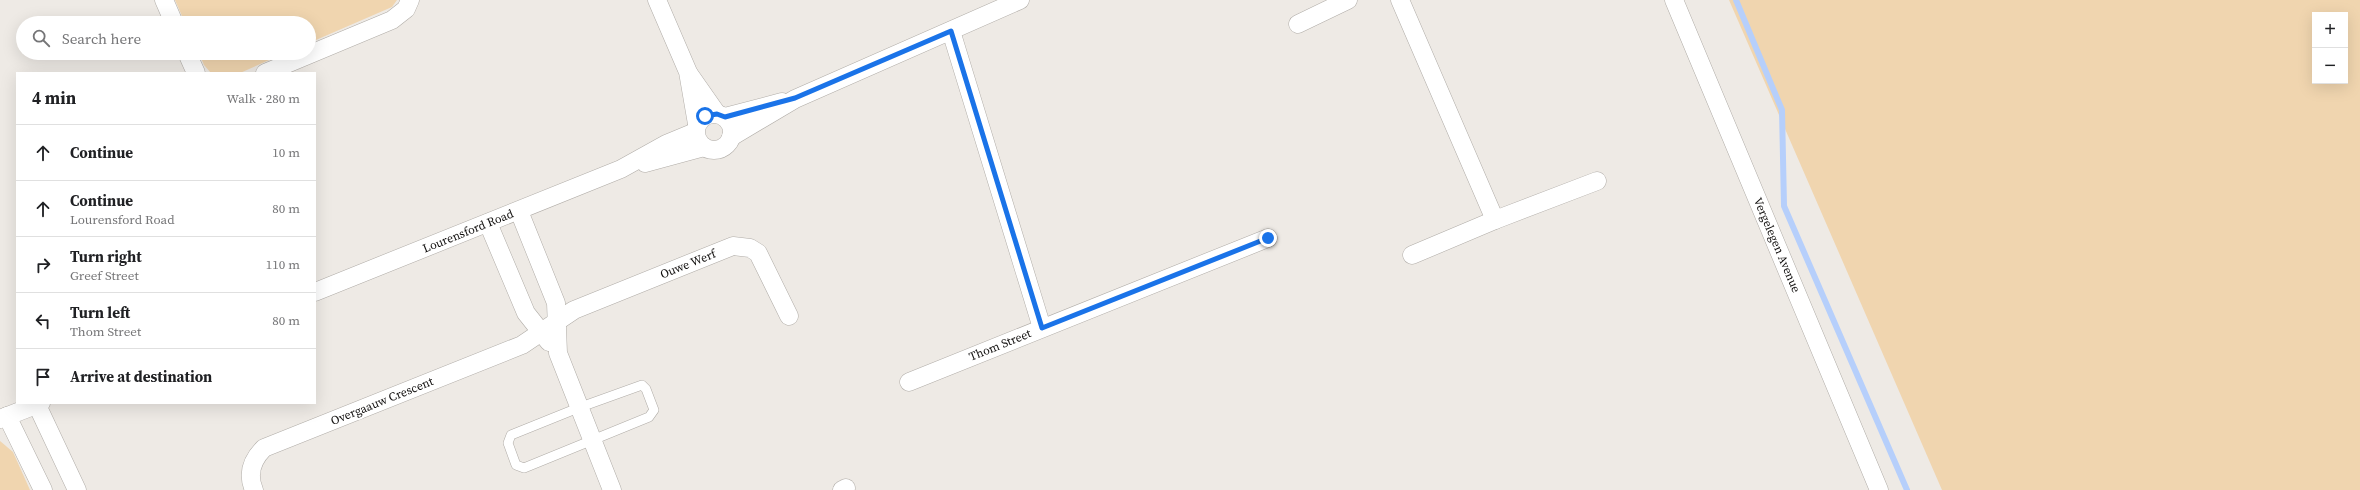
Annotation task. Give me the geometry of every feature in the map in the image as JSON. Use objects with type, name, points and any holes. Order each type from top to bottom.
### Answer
[{"type":"street","points":[[164,0],[171,16]]},
{"type":"street","points":[[316,52],[392,20],[406,9],[410,0]]},
{"type":"street","points":[[657,0],[688,72],[698,134],[714,150],[725,146],[731,137],[795,98],[1020,0]]},
{"type":"street","points":[[1298,24],[1348,0]]},
{"type":"street","points":[[1400,0],[1495,220]]},
{"type":"street","name":"Vergelegen Avenue","points":[[1674,0],[1879,490]]},
{"type":"street","points":[[951,31],[1042,328]]},
{"type":"street","points":[[190,60],[196,72]]},
{"type":"street","points":[[267,72],[296,60]]},
{"type":"street","points":[[688,72],[731,126],[731,137]]},
{"type":"street","points":[[698,134],[705,116],[721,115],[795,98]]},
{"type":"street","name":"Lourensford Road","points":[[316,292],[621,169],[698,134]]},
{"type":"street","points":[[1412,255],[1495,220],[1597,181]]},
{"type":"street","points":[[519,211],[556,303],[549,328],[578,408],[612,490]]},
{"type":"street","points":[[488,223],[526,313],[549,328]]},
{"type":"street","name":"Thom Street","points":[[910,382],[1268,238]]},
{"type":"street","name":"Ouwe Werf","points":[[549,328],[574,310],[733,246],[750,248],[758,253],[789,316]]},
{"type":"street","name":"Overgaauw Crescent","points":[[254,490],[250,470],[255,457],[264,448],[522,345],[549,328]]},
{"type":"street","points":[[44,490],[4,417],[39,404],[76,490]]},
{"type":"lane","points":[[642,385],[646,389],[654,410],[653,414],[592,441],[524,468],[516,465],[508,443],[511,435],[578,408],[642,385]]},
{"type":"shaded area","points":[[175,0],[397,0],[392,7],[316,40],[316,16],[182,16]]},
{"type":"shaded area","points":[[1729,0],[2360,0],[2360,490],[1942,490]]},
{"type":"shaded area","points":[[202,60],[269,60],[242,72],[210,72]]},
{"type":"shaded area","points":[[0,441],[13,452],[30,490],[0,490]]},
{"type":"waterway","points":[[1736,0],[1782,110],[1784,206],[1907,490]]},
{"type":"route","points":[[705,116],[717,114],[725,117],[749,109],[795,98],[951,31],[1042,328],[1268,238]]}]
